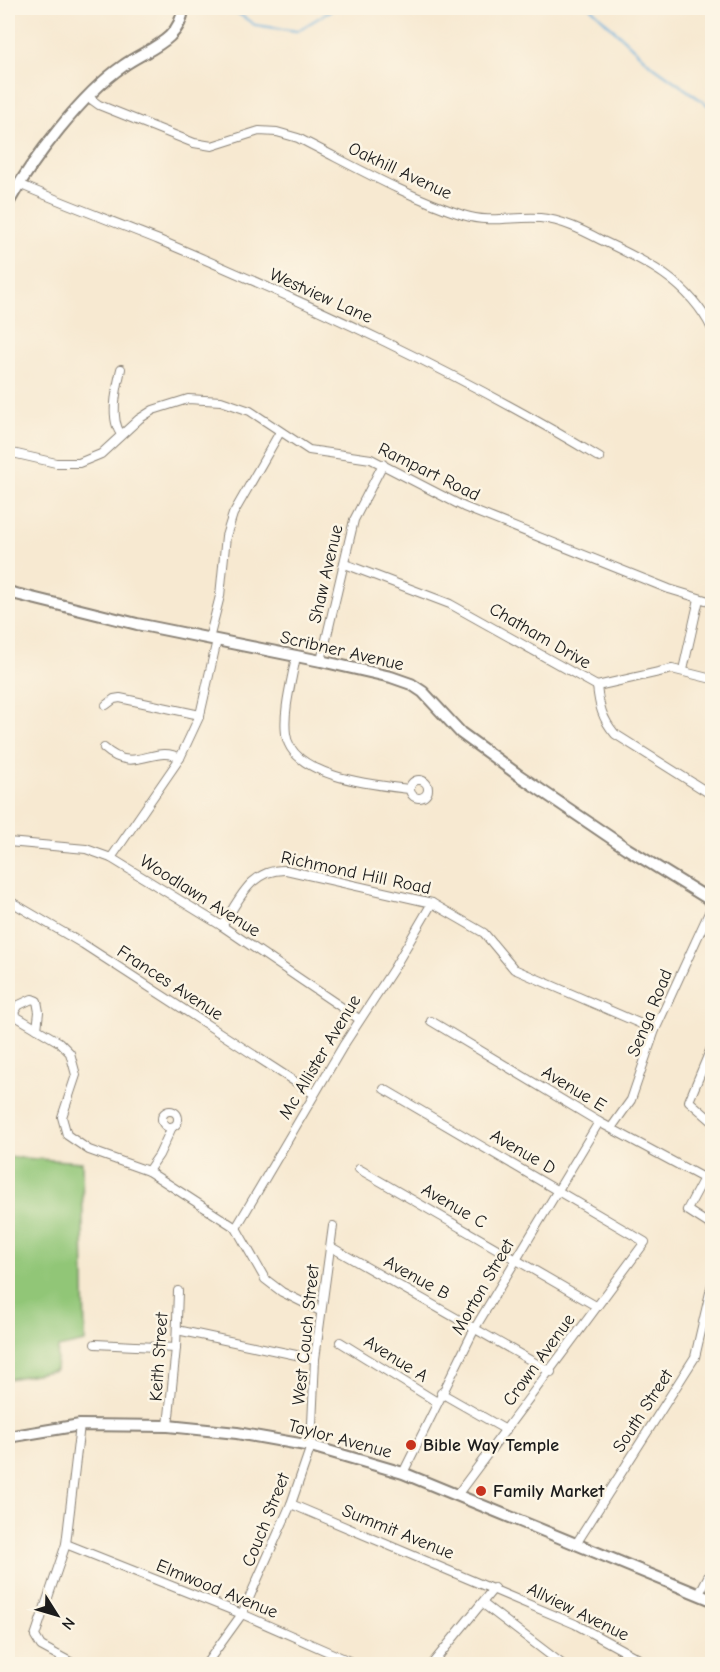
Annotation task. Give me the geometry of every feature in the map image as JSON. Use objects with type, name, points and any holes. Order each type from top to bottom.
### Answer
[{"type":"street","points":[[8,203],[19,184],[88,97],[123,65],[171,35],[182,20],[183,8]]},
{"type":"street","name":"Oakhill Avenue","points":[[88,97],[99,105],[194,143],[212,146],[259,131],[277,132],[298,138],[423,202],[467,217],[497,221],[539,218],[579,229],[646,261],[674,280],[692,298],[712,329]]},
{"type":"street","name":"Westview Lane","points":[[19,184],[157,240],[347,323],[547,426],[600,458]]},
{"type":"street","points":[[121,369],[116,415],[117,429],[121,434]]},
{"type":"street","name":"Rampart Road","points":[[8,452],[56,463],[79,463],[101,454],[121,434],[153,410],[177,401],[199,398],[240,406],[309,450],[363,456],[383,464],[464,507],[669,589],[712,602]]},
{"type":"street","points":[[111,858],[180,758],[200,715],[220,596],[226,536],[280,432]]},
{"type":"street","name":"Shaw Avenue","points":[[321,661],[354,520],[383,464]]},
{"type":"street","name":"Chatham Drive","points":[[345,564],[450,604],[597,686],[600,709],[605,722],[615,734],[712,795]]},
{"type":"street","name":"Scribner Avenue","points":[[8,592],[391,677],[417,687],[461,733],[517,774],[626,848],[712,901]]},
{"type":"street","points":[[684,670],[699,599]]},
{"type":"street","points":[[296,656],[285,725],[286,737],[291,749],[303,762],[324,772],[377,786],[409,789]]},
{"type":"street","points":[[597,686],[652,672],[684,670],[712,679]]},
{"type":"street","points":[[106,705],[120,698],[200,715]]},
{"type":"street","points":[[104,748],[114,758],[131,761],[162,754],[180,758]]},
{"type":"street","name":"Woodlawn Avenue","points":[[8,842],[86,849],[111,858],[222,926],[359,1019]]},
{"type":"street","name":"Richmond Hill Road","points":[[222,926],[258,874],[270,869],[286,870],[432,903],[484,933],[514,969],[655,1030]]},
{"type":"street","name":"Frances Avenue","points":[[8,900],[83,944],[314,1094]]},
{"type":"street","name":"Mc Allister Avenue","points":[[236,1228],[359,1019],[394,968],[432,903]]},
{"type":"street","name":"Senga Road","points":[[611,1128],[631,1100],[655,1030],[712,906]]},
{"type":"street","points":[[37,1029],[39,1011],[37,1001],[26,1000],[10,1018],[37,1029],[59,1042],[70,1053],[74,1062],[76,1075],[62,1117],[67,1135],[89,1150],[148,1171],[236,1228],[265,1279],[282,1292],[320,1311]]},
{"type":"street","name":"Avenue E","points":[[431,1021],[599,1122],[705,1179]]},
{"type":"street","points":[[712,1046],[689,1101],[712,1121]]},
{"type":"street","name":"Avenue D","points":[[384,1089],[645,1242]]},
{"type":"street","name":"Morton Street","points":[[403,1473],[475,1328],[599,1122]]},
{"type":"street","points":[[148,1171],[159,1155],[172,1127]]},
{"type":"street","points":[[712,1163],[687,1210],[712,1226]]},
{"type":"street","name":"Avenue C","points":[[359,1169],[596,1306]]},
{"type":"street","name":"West Couch Street","points":[[311,1446],[315,1359],[333,1226]]},
{"type":"street","name":"Crown Avenue","points":[[457,1495],[551,1372],[596,1306],[645,1242]]},
{"type":"street","name":"Avenue B","points":[[331,1247],[551,1372]]},
{"type":"street","name":"South Street","points":[[576,1544],[695,1357],[711,1297],[712,1284]]},
{"type":"street","name":"Keith Street","points":[[168,1426],[176,1348],[178,1291]]},
{"type":"street","points":[[177,1330],[315,1359]]},
{"type":"street","name":"Avenue A","points":[[340,1341],[437,1402]]},
{"type":"street","points":[[95,1344],[176,1348]]},
{"type":"street","name":"Avenue A","points":[[441,1394],[506,1430]]},
{"type":"street","points":[[74,1665],[36,1641],[35,1636],[66,1544],[80,1425]]},
{"type":"street","name":"Taylor Avenue","points":[[8,1437],[80,1425],[168,1426],[237,1433],[311,1446],[403,1473],[712,1600]]},
{"type":"street","name":"Couch Street","points":[[206,1665],[242,1614],[291,1504],[311,1446]]},
{"type":"street","name":"Summit Avenue","points":[[291,1504],[494,1588]]},
{"type":"street","name":"Elmwood Avenue","points":[[66,1544],[242,1614],[356,1665]]},
{"type":"street","points":[[699,1594],[712,1569]]},
{"type":"street","points":[[432,1665],[494,1588]]},
{"type":"street","name":"Allview Avenue","points":[[494,1588],[574,1624],[648,1665]]},
{"type":"street","points":[[482,1603],[562,1665]]},
{"type":"green space","points":[[8,1157],[82,1162],[85,1342],[58,1348],[56,1370],[8,1379]]},
{"type":"waterway","points":[[230,8],[255,25],[297,31],[335,8]]},
{"type":"waterway","points":[[591,8],[650,64],[712,108]]},
{"type":"place","name":"Bible Way Temple","points":[[411,1445]]},
{"type":"place","name":"Family Market","points":[[481,1491]]}]
